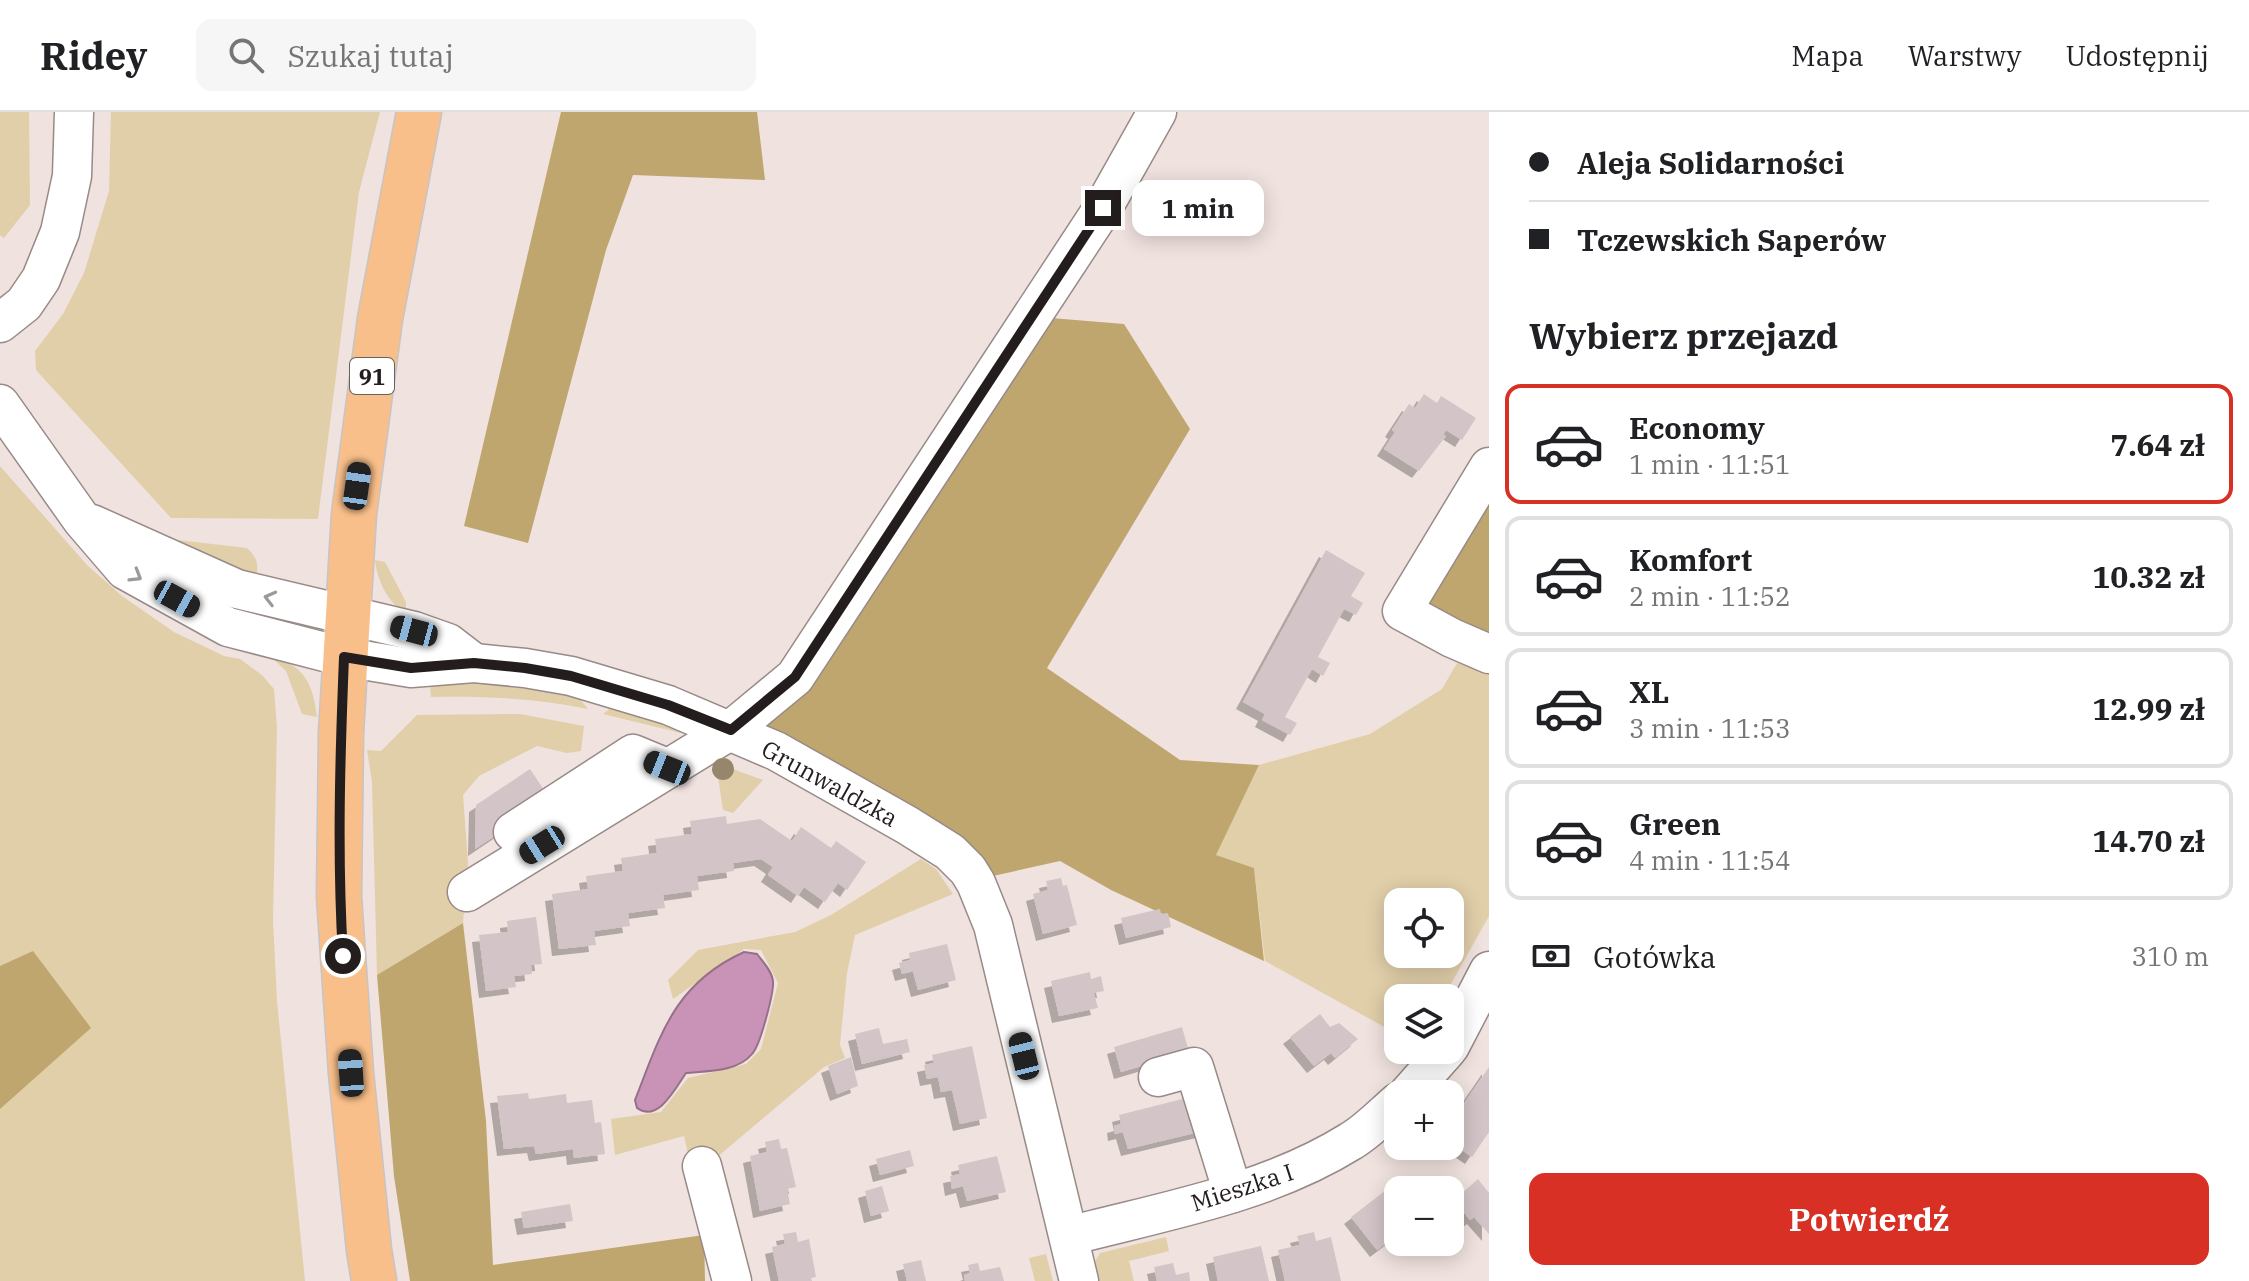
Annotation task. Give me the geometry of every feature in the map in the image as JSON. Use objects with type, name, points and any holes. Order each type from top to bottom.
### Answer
[{"type":"main road","name":"91","points":[[374,1281],[351,1073],[339,897],[339,784],[346,613],[354,514],[380,319],[419,112]]},
{"type":"street","points":[[0,323],[24,304],[41,279],[60,232],[72,176],[74,112]]},
{"type":"street","points":[[467,892],[731,730],[795,677],[1103,208],[1157,112]]},
{"type":"street","name":"Grunwaldzka","points":[[0,404],[82,520],[125,570],[228,627],[344,657],[411,668],[474,663],[571,676],[668,705],[776,751],[950,852],[976,883],[993,925],[1079,1281]]},
{"type":"street","points":[[1489,467],[1402,611],[1489,654]]},
{"type":"street","name":"Grunwaldzka","points":[[82,520],[237,589],[346,613],[448,643],[474,663]]},
{"type":"street","points":[[513,832],[633,754],[667,768]]},
{"type":"street","points":[[1464,1018],[1489,971]]},
{"type":"street","points":[[1420,1080],[1434,1064]]},
{"type":"street","points":[[1158,1077],[1194,1067],[1233,1193]]},
{"type":"street","name":"Mieszka I","points":[[1069,1236],[1233,1193],[1301,1169],[1354,1140],[1384,1114]]},
{"type":"street","points":[[702,1166],[732,1281]]},
{"type":"shaded area","points":[[0,112],[29,112],[30,205],[4,238],[0,235]]},
{"type":"shaded area","points":[[111,112],[380,112],[359,192],[318,519],[171,518],[36,370],[35,351],[63,314],[84,273],[109,191]]},
{"type":"shaded area","points":[[561,112],[757,112],[765,180],[633,175],[606,250],[528,543],[464,526]]},
{"type":"shaded area","points":[[1039,317],[1124,324],[1190,429],[1047,668],[1180,760],[1259,765],[1216,855],[1254,868],[1264,961],[1111,890],[1060,861],[993,876],[763,726]]},
{"type":"shaded area","points":[[0,466],[87,565],[122,596],[174,632],[224,656],[240,659],[262,675],[274,689],[277,728],[273,920],[277,1001],[305,1281],[0,1281]]},
{"type":"shaded area","points":[[1489,497],[1489,640],[1426,602]]},
{"type":"shaded area","points":[[160,538],[247,548],[257,564],[255,583]]},
{"type":"shaded area","points":[[375,560],[385,562],[406,602],[406,614],[384,591]]},
{"type":"shaded area","points":[[270,656],[291,665],[305,677],[313,694],[317,717],[302,714],[286,671]]},
{"type":"shaded area","points":[[1457,663],[1489,669],[1489,916],[1464,961],[1464,888],[1384,888],[1384,968],[1460,968],[1451,984],[1384,984],[1384,1027],[1265,961],[1254,868],[1215,855],[1259,765],[1370,734],[1442,689]]},
{"type":"shaded area","points":[[430,682],[496,685],[577,696],[588,709],[510,698],[431,697]]},
{"type":"shaded area","points":[[613,706],[670,721],[681,733],[603,714]]},
{"type":"shaded area","points":[[520,714],[584,726],[581,751],[567,753],[537,746],[479,776],[463,795],[468,863],[463,923],[377,975],[372,782],[367,750],[381,751],[417,715]]},
{"type":"shaded area","points":[[716,763],[763,780],[733,813],[723,810]]},
{"type":"shaded area","points":[[921,859],[936,869],[953,894],[855,935],[847,973],[840,1045],[845,1058],[824,1067],[716,1158],[691,1166],[684,1136],[615,1155],[611,1119],[661,1112],[688,1078],[746,1064],[761,1049],[778,983],[761,950],[744,949],[673,999],[668,980],[698,950],[795,932],[831,915]]},
{"type":"shaded area","points":[[463,923],[486,1121],[493,1265],[704,1235],[705,1281],[410,1281],[394,1176],[377,975]]},
{"type":"shaded area","points":[[33,951],[91,1028],[0,1109],[0,966]]},
{"type":"shaded area","points":[[744,952],[757,954],[773,981],[766,1019],[752,1054],[730,1067],[686,1073],[659,1108],[645,1111],[637,1108],[635,1100],[673,1013],[701,979]]},
{"type":"shaded area","points":[[1166,1237],[1169,1251],[1129,1261],[1134,1281],[1099,1281],[1094,1263],[1100,1253]]},
{"type":"shaded area","points":[[1046,1254],[1053,1281],[1035,1281],[1029,1258]]},
{"type":"building","points":[[1424,394],[1437,403],[1441,396],[1476,418],[1462,440],[1446,430],[1443,435],[1446,436],[1419,471],[1384,449],[1409,404],[1415,408]]},
{"type":"building","points":[[1326,550],[1365,573],[1351,596],[1363,603],[1356,615],[1344,609],[1318,657],[1330,663],[1323,676],[1312,669],[1285,717],[1297,723],[1290,735],[1262,720],[1265,714],[1243,702]]},
{"type":"building","points":[[530,769],[550,799],[475,849],[476,805]]},
{"type":"building","points":[[726,816],[727,824],[760,819],[792,841],[801,827],[831,848],[836,841],[866,862],[847,890],[838,883],[825,902],[804,887],[798,896],[768,875],[773,867],[761,859],[733,863],[734,871],[697,876],[699,890],[663,895],[665,908],[628,913],[630,926],[594,931],[596,945],[559,949],[552,894],[588,889],[586,876],[623,871],[621,858],[657,853],[655,839],[692,834],[690,821]]},
{"type":"building","points":[[1061,878],[1063,886],[1067,885],[1077,925],[1043,934],[1033,894],[1048,890],[1046,881]]},
{"type":"building","points":[[1160,909],[1161,914],[1168,913],[1171,927],[1126,938],[1121,918]]},
{"type":"building","points":[[536,917],[542,964],[531,965],[532,974],[514,976],[516,987],[486,991],[479,935],[508,932],[507,921]]},
{"type":"building","points":[[947,944],[956,980],[918,990],[913,971],[902,974],[899,963],[910,960],[909,953]]},
{"type":"building","points":[[1090,972],[1091,979],[1101,976],[1104,991],[1094,993],[1098,1008],[1059,1016],[1051,981]]},
{"type":"building","points":[[1320,1014],[1330,1027],[1339,1023],[1358,1039],[1335,1058],[1331,1053],[1314,1066],[1290,1037]]},
{"type":"building","points":[[1182,1027],[1189,1052],[1121,1072],[1114,1047]]},
{"type":"building","points":[[879,1028],[883,1044],[907,1039],[910,1052],[862,1064],[855,1034]]},
{"type":"building","points":[[972,1046],[987,1118],[960,1124],[952,1090],[941,1092],[938,1077],[927,1079],[924,1065],[934,1063],[932,1055]]},
{"type":"building","points":[[851,1057],[858,1086],[837,1094],[828,1066]]},
{"type":"building","points":[[1489,1067],[1489,1132],[1472,1157],[1464,1152],[1464,1103]]},
{"type":"building","points":[[528,1093],[529,1099],[566,1094],[567,1103],[592,1100],[595,1123],[601,1122],[605,1154],[574,1158],[573,1149],[536,1154],[534,1146],[504,1149],[497,1096]]},
{"type":"building","points":[[1194,1096],[1203,1131],[1128,1149],[1123,1132],[1115,1134],[1114,1126],[1121,1124],[1119,1115]]},
{"type":"building","points":[[779,1139],[781,1149],[787,1148],[796,1187],[787,1189],[790,1204],[760,1211],[750,1156],[767,1152],[765,1142]]},
{"type":"building","points":[[910,1150],[914,1166],[880,1175],[876,1159]]},
{"type":"building","points":[[997,1156],[1006,1192],[967,1201],[963,1186],[952,1189],[950,1176],[960,1174],[958,1165]]},
{"type":"building","points":[[1478,1179],[1489,1193],[1489,1234],[1474,1217],[1470,1220],[1464,1212],[1464,1191]]},
{"type":"building","points":[[882,1186],[889,1211],[871,1216],[865,1191]]},
{"type":"building","points":[[1384,1192],[1384,1245],[1377,1250],[1351,1217]]},
{"type":"building","points":[[570,1204],[573,1221],[524,1228],[521,1212]]},
{"type":"building","points":[[796,1232],[798,1242],[809,1239],[816,1277],[811,1278],[812,1281],[779,1281],[772,1247],[785,1244],[783,1234]]},
{"type":"building","points":[[1314,1232],[1316,1241],[1331,1237],[1341,1281],[1285,1281],[1278,1250],[1300,1245],[1297,1236]]},
{"type":"building","points":[[1261,1246],[1269,1281],[1218,1281],[1213,1257]]},
{"type":"building","points":[[921,1260],[926,1281],[907,1281],[903,1264]]},
{"type":"building","points":[[978,1263],[980,1271],[1000,1267],[1004,1281],[965,1281],[964,1275],[970,1273],[968,1265]]},
{"type":"building","points":[[1173,1263],[1176,1275],[1189,1272],[1190,1281],[1157,1281],[1154,1267]]},
{"type":"route","points":[[343,956],[339,897],[339,784],[344,657],[411,668],[474,663],[571,676],[668,705],[731,730],[795,677],[1103,208]]}]
